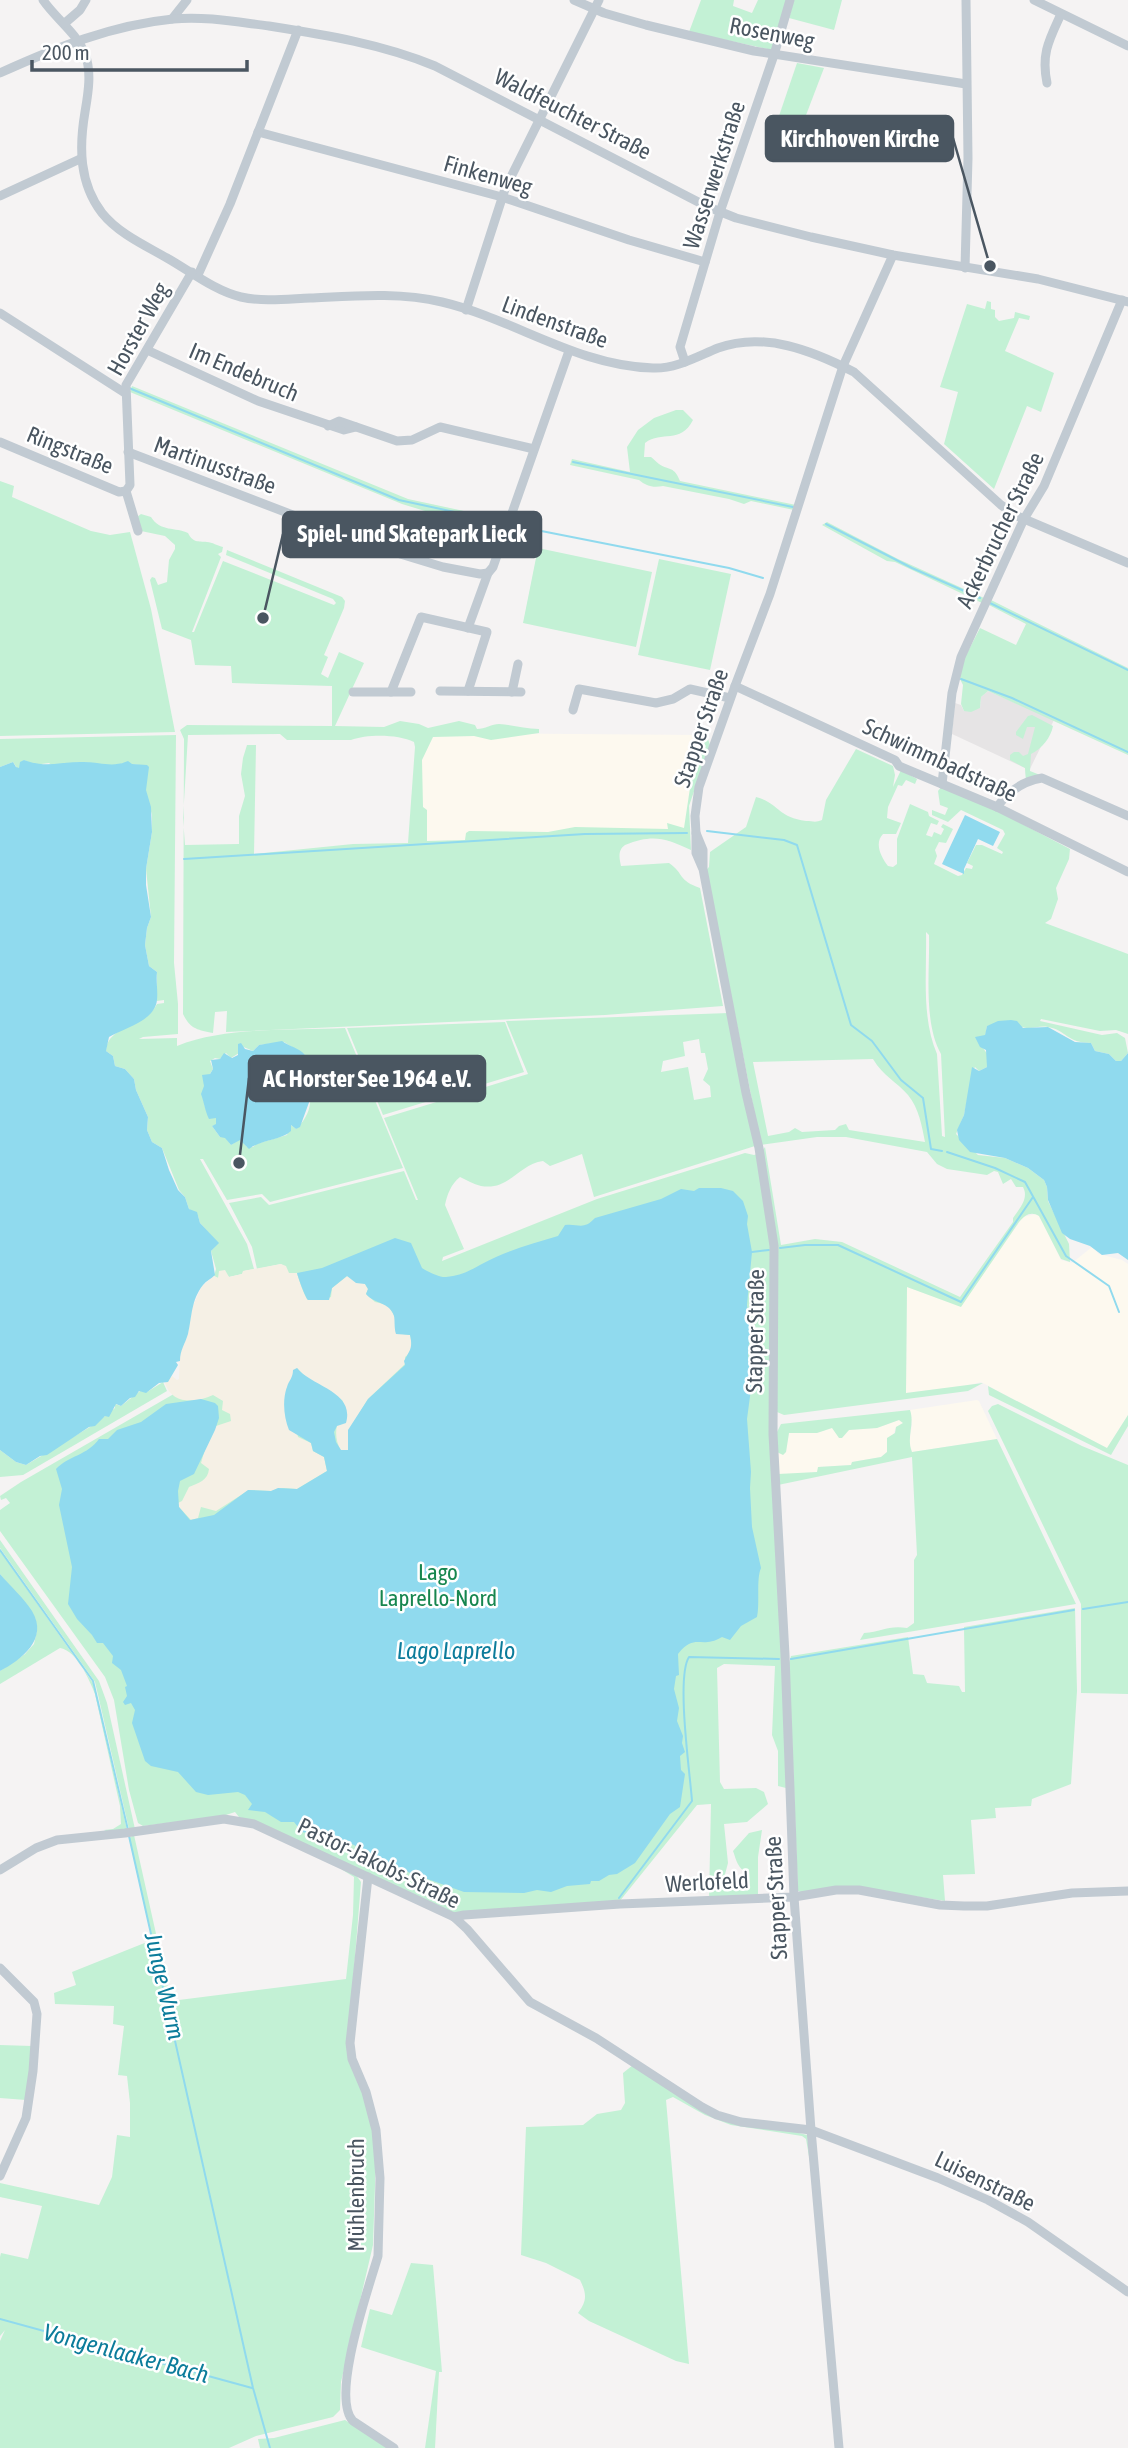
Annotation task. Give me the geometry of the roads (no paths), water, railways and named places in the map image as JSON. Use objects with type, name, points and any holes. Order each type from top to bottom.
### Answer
[{"type":"street","name":"Lindenstraße","points":[[43,0],[65,23],[85,52],[88,92],[80,159],[96,203],[110,222],[145,246],[234,295],[256,299],[388,296],[423,299],[467,310],[588,358],[653,368],[685,362],[744,341],[792,346],[842,366],[873,387],[1002,505],[1024,519],[1128,563]]},
{"type":"street","points":[[65,23],[86,0]]},
{"type":"street","points":[[172,19],[187,0]]},
{"type":"street","name":"Rosenweg","points":[[574,0],[596,5],[646,25],[774,55],[966,84]]},
{"type":"street","name":"Wasserwerkstraße","points":[[685,362],[680,347],[720,212],[790,0]]},
{"type":"street","points":[[965,268],[968,186],[966,0]]},
{"type":"street","points":[[1034,0],[1128,46]]},
{"type":"street","points":[[467,310],[502,197],[596,5]]},
{"type":"street","points":[[1047,83],[1044,69],[1046,46],[1060,14]]},
{"type":"street","name":"Waldfeuchter Straße","points":[[0,73],[40,54],[78,41],[172,19],[212,19],[354,40],[407,54],[435,66],[720,212],[893,256],[1038,279],[1125,301]]},
{"type":"street","name":"Horster Weg","points":[[138,531],[126,491],[130,485],[126,384],[195,273],[230,204],[298,30]]},
{"type":"street","name":"Finkenweg","points":[[258,132],[502,197],[607,233],[705,262]]},
{"type":"street","points":[[0,196],[80,159]]},
{"type":"street","name":"Stapper Straße","points":[[839,2448],[794,1897],[786,1655],[773,1434],[774,1246],[759,1148],[703,869],[703,850],[696,832],[697,796],[734,686],[770,594],[842,366],[893,256]]},
{"type":"street","name":"Ackerbrucher Straße","points":[[942,784],[952,693],[961,657],[1024,519],[1044,486],[1125,301]]},
{"type":"street","points":[[0,313],[125,393]]},
{"type":"street","name":"Im Endebruch","points":[[147,351],[258,401],[328,426],[339,421],[405,442],[440,427],[534,449]]},
{"type":"street","points":[[468,628],[502,544],[569,351]]},
{"type":"street","name":"Ringstraße","points":[[0,442],[119,492],[126,491]]},
{"type":"street","name":"Martinusstraße","points":[[128,452],[374,546],[443,567],[488,573]]},
{"type":"street","points":[[391,692],[421,617],[487,632],[468,691]]},
{"type":"street","points":[[440,691],[516,692],[518,664]]},
{"type":"street","name":"Schwimmbadstraße","points":[[734,686],[895,760],[899,766],[998,807],[1128,872]]},
{"type":"street","points":[[573,710],[579,689],[656,703],[673,699],[690,689],[730,698]]},
{"type":"street","points":[[353,692],[411,692]]},
{"type":"street","points":[[998,807],[1013,791],[1027,782],[1042,778],[1128,816]]},
{"type":"street","name":"Pastor-Jakobs-Straße","points":[[0,1870],[50,1842],[209,1821],[238,1819],[254,1824],[454,1917],[476,1939],[518,1991],[537,2008],[596,2038],[717,2115],[741,2122],[811,2130]]},
{"type":"street","name":"Mühlenbruch","points":[[368,1877],[350,2051],[374,2120],[380,2171],[380,2239],[349,2366],[345,2401],[348,2415],[353,2421],[394,2448]]},
{"type":"street","name":"Werlofeld","points":[[454,1917],[620,1904],[794,1897],[836,1890],[859,1890],[940,1905],[964,1906],[987,1906],[1072,1893],[1128,1891]]},
{"type":"street","points":[[0,1970],[34,2002],[37,2014],[26,2118],[0,2176]]},
{"type":"street","name":"Luisenstraße","points":[[811,2130],[887,2157],[988,2200],[1028,2222],[1128,2292]]},
{"type":"water","points":[[24,760],[47,764],[112,764],[128,761],[149,767],[146,790],[151,807],[152,832],[146,885],[151,917],[145,945],[149,966],[157,972],[157,1000],[145,1019],[109,1037],[106,1051],[113,1056],[115,1066],[125,1069],[134,1079],[148,1117],[147,1130],[152,1142],[162,1148],[169,1170],[189,1209],[197,1212],[200,1223],[219,1243],[211,1251],[215,1275],[204,1284],[196,1297],[180,1361],[176,1362],[178,1365],[168,1382],[159,1383],[146,1393],[139,1391],[121,1406],[116,1404],[109,1417],[105,1416],[95,1426],[26,1465],[16,1462],[0,1450],[0,767],[13,762],[19,768],[20,762]]},
{"type":"water","points":[[965,815],[1000,832],[993,846],[978,839],[964,874],[942,864]]},
{"type":"water","points":[[998,1021],[1017,1021],[1023,1028],[1048,1027],[1075,1042],[1091,1043],[1095,1051],[1109,1054],[1116,1061],[1121,1061],[1128,1053],[1128,1260],[1118,1253],[1102,1255],[1090,1246],[1062,1233],[1048,1200],[1044,1180],[1028,1168],[1005,1158],[970,1152],[959,1140],[957,1130],[964,1115],[972,1067],[979,1071],[987,1067],[986,1050],[980,1047],[975,1037],[985,1035],[987,1026]]},
{"type":"water","points":[[282,1041],[305,1055],[311,1097],[300,1127],[296,1129],[291,1125],[291,1131],[287,1134],[249,1149],[240,1140],[231,1145],[225,1138],[220,1137],[212,1126],[216,1124],[216,1118],[209,1119],[201,1094],[204,1086],[202,1075],[210,1074],[213,1069],[211,1060],[220,1059],[224,1053],[232,1058],[238,1055],[238,1044],[241,1043],[245,1049],[253,1051],[259,1045]]},
{"type":"water","name":"Lago Laprello","points":[[699,1188],[733,1191],[743,1201],[748,1216],[752,1252],[747,1305],[751,1389],[747,1419],[752,1527],[761,1568],[758,1611],[757,1617],[741,1626],[730,1640],[722,1637],[715,1641],[694,1642],[678,1654],[679,1675],[676,1676],[674,1689],[679,1708],[677,1721],[685,1752],[680,1756],[681,1770],[685,1774],[680,1807],[670,1814],[635,1863],[599,1881],[567,1886],[551,1892],[464,1892],[405,1871],[348,1842],[302,1832],[294,1822],[281,1822],[265,1812],[248,1810],[252,1804],[245,1795],[238,1792],[208,1795],[196,1792],[178,1772],[151,1766],[145,1761],[132,1723],[135,1710],[131,1703],[125,1705],[123,1702],[127,1696],[127,1686],[121,1670],[112,1663],[113,1656],[103,1643],[97,1643],[68,1604],[72,1567],[59,1505],[62,1489],[56,1469],[89,1449],[99,1439],[108,1439],[117,1430],[141,1422],[166,1404],[201,1399],[218,1406],[219,1418],[194,1474],[180,1481],[179,1507],[190,1520],[214,1515],[248,1490],[297,1489],[327,1471],[324,1457],[313,1451],[311,1443],[289,1430],[287,1425],[284,1398],[293,1370],[297,1368],[331,1391],[344,1404],[347,1412],[346,1423],[337,1426],[334,1432],[341,1450],[348,1450],[348,1430],[368,1399],[405,1365],[411,1343],[410,1335],[396,1334],[392,1311],[366,1294],[368,1289],[365,1284],[356,1283],[347,1276],[332,1288],[329,1300],[308,1300],[297,1273],[322,1268],[395,1238],[411,1243],[422,1268],[441,1277],[454,1276],[511,1251],[558,1236],[565,1225],[584,1225],[595,1218],[661,1199],[681,1189],[694,1191]]},
{"type":"water","points":[[0,1574],[32,1611],[37,1631],[24,1655],[0,1671]]},
{"type":"waterway","points":[[129,388],[399,500],[501,522]]},
{"type":"waterway","points":[[573,462],[793,507]]},
{"type":"waterway","points":[[826,524],[912,568],[980,598]]},
{"type":"waterway","points":[[516,526],[729,568],[763,578]]},
{"type":"waterway","points":[[990,603],[1128,670]]},
{"type":"waterway","points":[[961,679],[1012,698],[1128,752]]},
{"type":"waterway","points":[[707,831],[784,840],[797,845],[851,1025],[872,1041],[901,1080],[923,1098],[931,1149],[942,1151]]},
{"type":"waterway","points":[[184,859],[585,834],[687,833]]},
{"type":"waterway","points":[[947,1152],[995,1168],[1025,1182],[1066,1256],[1109,1286],[1119,1312]]},
{"type":"waterway","points":[[780,1248],[838,1245],[961,1302],[1033,1197]]},
{"type":"waterway","points":[[752,1252],[769,1250]]},
{"type":"waterway","name":"Junge Wurm","points":[[0,1550],[93,1681],[128,1830]]},
{"type":"waterway","points":[[1083,1609],[1128,1602]]},
{"type":"waterway","points":[[791,1659],[1074,1610]]},
{"type":"waterway","points":[[619,1898],[692,1801],[684,1704],[685,1668],[689,1657],[779,1659]]},
{"type":"waterway","name":"Junge Wurm","points":[[129,1836],[253,2388],[270,2448]]},
{"type":"waterway","name":"Vongenlaaker Bach","points":[[0,2319],[252,2388]]},
{"type":"place","name":"Kirchhoven Kirche","points":[[990,266]]},
{"type":"place","name":"Spiel- und Skatepark Lieck","points":[[263,618]]},
{"type":"place","name":"AC Horster See 1964 e.V.","points":[[239,1163]]},
{"type":"park label","name":"Lago Laprello-Nord","points":[[438,1585]]}]
